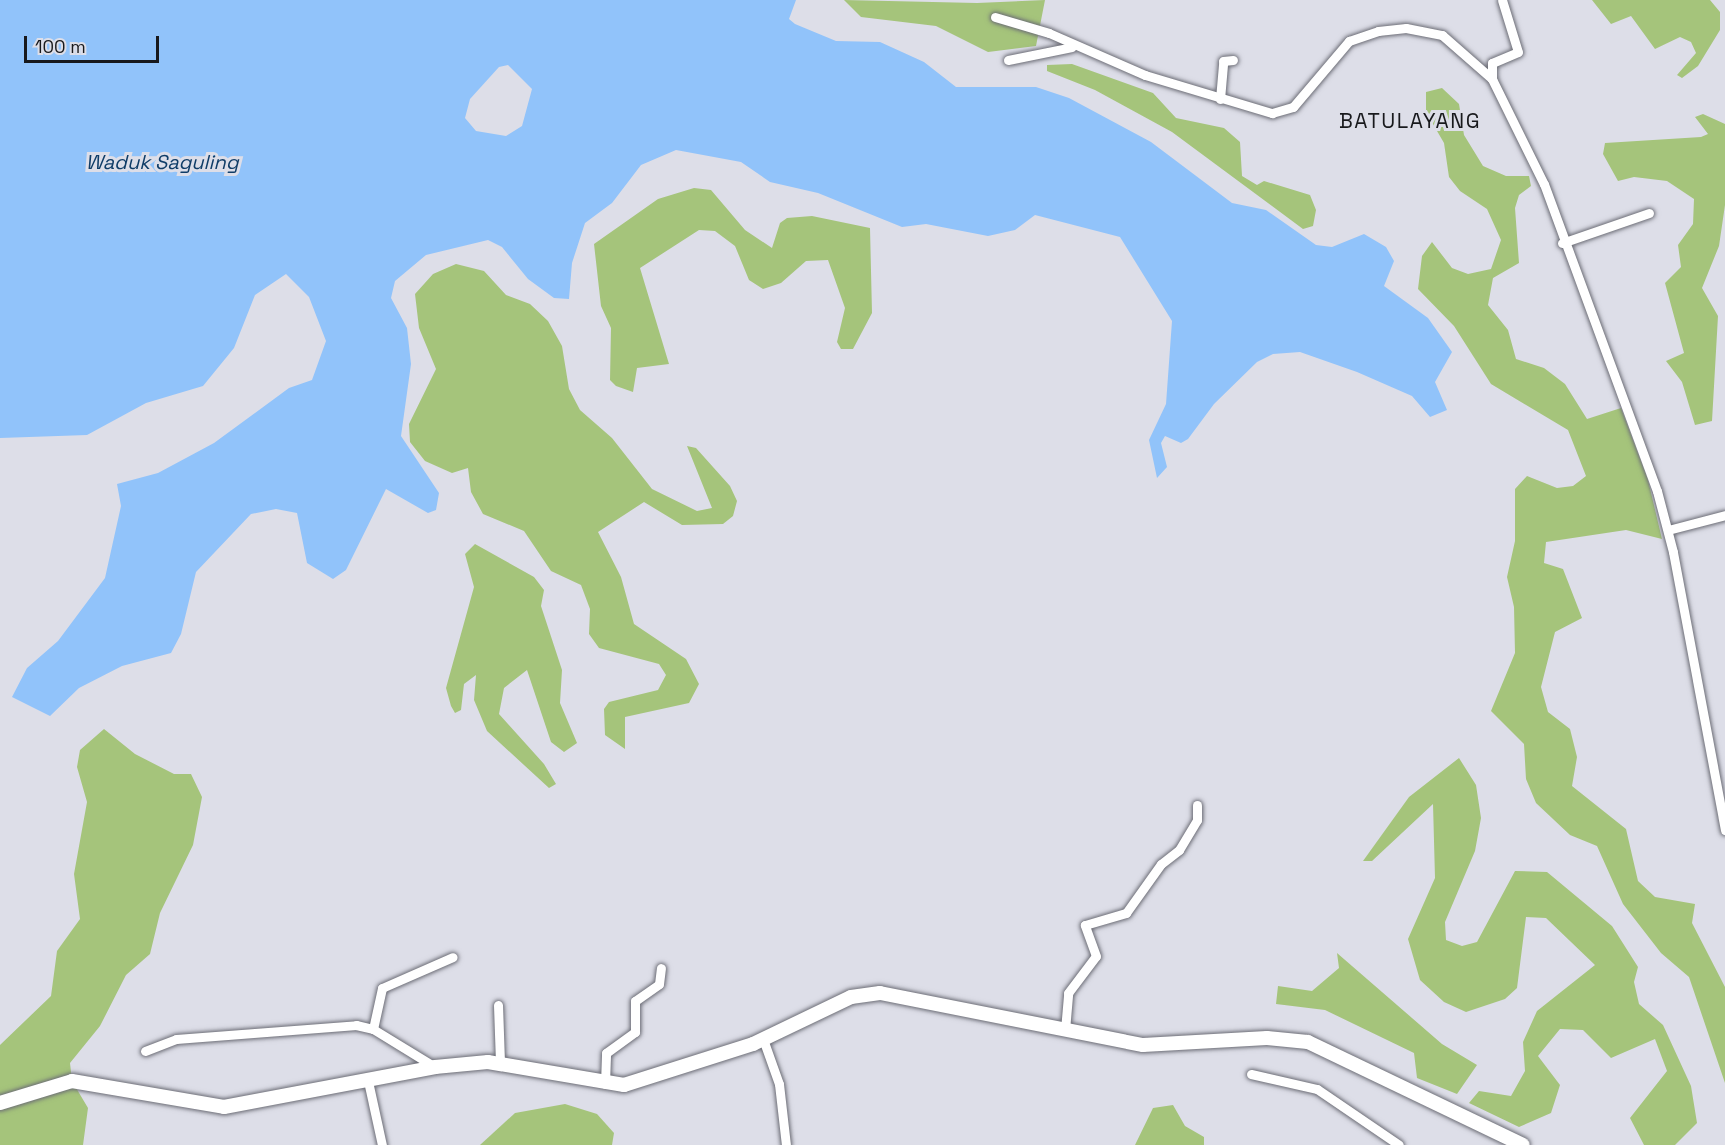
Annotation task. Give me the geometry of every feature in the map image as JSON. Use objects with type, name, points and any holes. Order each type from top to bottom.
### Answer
[{"type":"main road","points":[[0,1103],[72,1081],[224,1107],[435,1067],[500,1063],[605,1084],[632,1083],[764,1039],[844,999],[880,993],[1065,1030],[1165,1046],[1266,1038],[1308,1042],[1523,1145]]},
{"type":"street","points":[[1492,79],[1492,63],[1518,48],[1502,0]]},
{"type":"street","points":[[995,17],[1049,33],[1072,47],[1220,99],[1272,113],[1287,111],[1349,41],[1406,28],[1442,35],[1492,79],[1544,184],[1562,243],[1668,530],[1725,830]]},
{"type":"street","points":[[1008,60],[1072,47]]},
{"type":"street","points":[[1220,99],[1223,61],[1233,60]]},
{"type":"street","points":[[1562,243],[1649,213]]},
{"type":"street","points":[[1668,530],[1725,515]]},
{"type":"street","points":[[1065,1030],[1068,993],[1096,956],[1085,925],[1126,913],[1161,864],[1179,850],[1197,820],[1197,805]]},
{"type":"street","points":[[373,1029],[382,988],[453,957]]},
{"type":"street","points":[[605,1084],[606,1053],[635,1032],[635,1001],[659,984],[661,968]]},
{"type":"street","points":[[498,1005],[500,1063]]},
{"type":"street","points":[[145,1051],[189,1037],[356,1025],[373,1029],[435,1067]]},
{"type":"street","points":[[764,1039],[779,1084],[786,1145]]},
{"type":"street","points":[[1251,1074],[1317,1089],[1399,1145]]},
{"type":"street","points":[[368,1081],[382,1145]]},
{"type":"green space","points":[[844,0],[977,3],[1045,0],[1036,46],[988,52],[936,26],[861,17]]},
{"type":"green space","points":[[1592,0],[1710,0],[1720,12],[1720,30],[1698,66],[1682,78],[1677,75],[1696,53],[1691,42],[1680,37],[1655,49],[1631,16],[1611,24]]},
{"type":"green space","points":[[1072,64],[1153,93],[1176,118],[1224,128],[1240,142],[1242,176],[1257,185],[1264,181],[1310,195],[1316,210],[1313,226],[1303,229],[1172,132],[1095,90],[1047,71],[1047,65]]},
{"type":"green space","points":[[1442,88],[1459,104],[1464,135],[1483,166],[1506,176],[1529,176],[1531,186],[1519,195],[1515,208],[1519,263],[1493,278],[1488,305],[1508,330],[1516,359],[1544,368],[1565,384],[1587,419],[1621,408],[1648,480],[1662,539],[1626,530],[1546,542],[1544,563],[1563,569],[1582,618],[1555,632],[1541,687],[1548,712],[1570,729],[1577,757],[1572,786],[1626,829],[1638,881],[1655,897],[1695,904],[1692,923],[1725,987],[1725,1083],[1689,977],[1661,953],[1623,904],[1597,846],[1570,835],[1536,803],[1526,779],[1524,744],[1491,711],[1515,653],[1514,607],[1507,577],[1515,541],[1515,489],[1527,476],[1557,488],[1573,486],[1586,476],[1568,430],[1491,384],[1454,326],[1418,289],[1422,256],[1432,242],[1452,268],[1468,274],[1491,269],[1501,240],[1487,209],[1460,191],[1449,177],[1444,143],[1426,112],[1426,92]]},
{"type":"green space","points":[[1703,114],[1725,124],[1725,205],[1719,246],[1702,288],[1718,316],[1712,421],[1695,425],[1682,382],[1666,361],[1684,353],[1665,283],[1681,267],[1678,245],[1693,224],[1694,199],[1667,181],[1634,177],[1618,181],[1603,154],[1605,143],[1701,137],[1708,134],[1695,117]]},
{"type":"green space","points":[[694,188],[711,190],[745,230],[772,248],[780,223],[787,218],[812,216],[870,228],[872,313],[853,349],[841,349],[837,342],[845,308],[828,260],[806,261],[781,283],[763,289],[749,280],[735,246],[715,231],[699,230],[640,268],[669,364],[637,368],[633,392],[616,386],[610,380],[611,328],[601,306],[594,244],[658,199]]},
{"type":"green space","points":[[456,264],[484,271],[506,295],[530,304],[548,321],[562,346],[569,389],[580,410],[612,438],[652,489],[697,511],[712,508],[687,446],[696,448],[730,486],[737,501],[733,516],[723,524],[682,525],[644,502],[598,532],[621,577],[634,624],[686,659],[699,684],[689,703],[625,717],[625,749],[605,735],[604,709],[609,702],[658,690],[666,675],[659,664],[599,648],[589,634],[590,609],[581,585],[551,571],[524,531],[483,514],[471,492],[468,468],[452,473],[425,461],[410,442],[409,424],[436,369],[419,328],[415,294],[433,274]]},
{"type":"green space","points":[[475,544],[534,577],[544,590],[541,606],[562,670],[560,703],[577,743],[564,752],[551,742],[527,670],[504,688],[499,714],[544,764],[556,784],[549,788],[487,731],[474,700],[476,675],[464,684],[461,710],[455,713],[451,706],[446,688],[474,587],[465,554]]},
{"type":"green space","points":[[104,729],[135,754],[174,774],[191,774],[202,797],[193,845],[160,913],[150,954],[126,975],[100,1026],[70,1063],[72,1081],[88,1108],[83,1145],[0,1145],[0,1045],[51,996],[57,951],[80,919],[74,874],[87,802],[77,767],[80,750]]},
{"type":"green space","points":[[1459,758],[1476,785],[1481,818],[1475,851],[1445,922],[1446,940],[1462,946],[1477,942],[1515,871],[1547,872],[1612,926],[1638,967],[1634,982],[1639,1004],[1663,1025],[1691,1086],[1697,1123],[1675,1145],[1644,1145],[1630,1118],[1667,1071],[1655,1039],[1611,1058],[1583,1030],[1560,1029],[1538,1056],[1560,1085],[1551,1113],[1519,1127],[1469,1103],[1479,1091],[1511,1096],[1525,1071],[1523,1042],[1537,1011],[1595,965],[1546,918],[1526,917],[1517,988],[1505,999],[1466,1012],[1444,1002],[1420,980],[1408,939],[1435,878],[1433,804],[1372,861],[1363,861],[1409,797]]},
{"type":"green space","points":[[1337,953],[1442,1044],[1477,1065],[1457,1094],[1417,1078],[1414,1053],[1325,1010],[1276,1004],[1278,986],[1312,991],[1339,968]]},
{"type":"green space","points":[[565,1104],[597,1114],[614,1133],[612,1145],[480,1145],[515,1113]]},
{"type":"green space","points":[[1173,1105],[1185,1126],[1204,1137],[1204,1145],[1135,1145],[1153,1108]]},
{"type":"water","name":"Waduk Saguling","points":[[0,0],[796,0],[789,19],[795,24],[836,41],[880,42],[924,62],[956,87],[1036,87],[1069,98],[1151,142],[1232,203],[1266,210],[1316,245],[1332,247],[1364,234],[1386,247],[1394,261],[1384,286],[1428,318],[1452,352],[1435,382],[1447,410],[1430,417],[1412,396],[1357,372],[1300,352],[1273,354],[1257,362],[1214,404],[1188,439],[1181,443],[1165,436],[1161,443],[1167,467],[1157,478],[1149,440],[1166,404],[1172,321],[1120,237],[1035,215],[1015,230],[988,236],[926,224],[902,227],[818,193],[770,182],[741,162],[676,150],[641,165],[612,203],[585,223],[572,263],[569,299],[554,298],[528,279],[502,247],[488,240],[426,255],[395,281],[391,298],[407,328],[411,364],[401,436],[439,493],[436,510],[428,513],[386,489],[346,570],[333,579],[307,563],[297,513],[276,509],[251,514],[196,572],[181,634],[171,653],[122,666],[79,688],[50,716],[12,697],[27,668],[58,641],[105,578],[121,506],[117,484],[158,473],[214,443],[289,388],[312,380],[326,341],[309,297],[286,274],[255,295],[234,348],[203,386],[146,403],[87,435],[0,438]],"holes":[[[508,65],[532,89],[522,126],[506,136],[476,131],[465,118],[470,99],[499,67]]]},
{"type":"district","name":"BATULAYANG","points":[[1410,121]]}]
